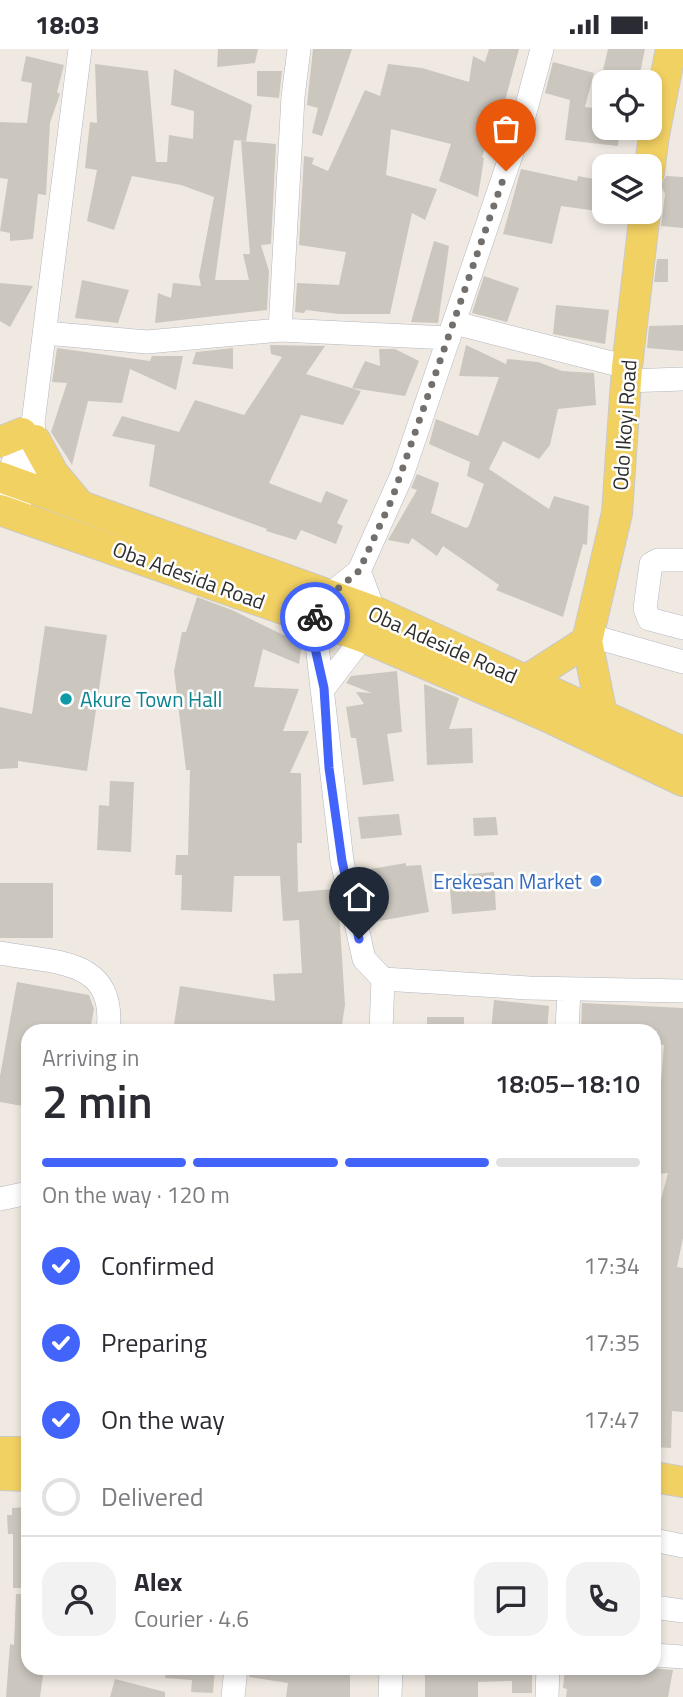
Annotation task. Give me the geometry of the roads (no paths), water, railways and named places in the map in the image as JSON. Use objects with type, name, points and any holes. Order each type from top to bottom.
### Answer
[{"type":"main road","points":[[653,154],[675,53]]},
{"type":"main road","name":"Odo Ikoyi Road","points":[[587,638],[617,513],[627,374],[644,224]]},
{"type":"main road","points":[[22,434],[78,504]]},
{"type":"main road","points":[[9,495],[78,504],[321,607]]},
{"type":"main road","name":"Oba Adesida Road","points":[[9,495],[368,624],[546,716],[683,781]]},
{"type":"main road","name":"Oba Adeside Road","points":[[368,624],[525,681],[683,752]]},
{"type":"main road","points":[[525,681],[587,638],[602,715]]},
{"type":"main road","points":[[0,1452],[21,1452]]},
{"type":"main road","points":[[0,1475],[21,1476]]},
{"type":"main road","points":[[661,1478],[683,1482]]},
{"type":"main road","points":[[661,1498],[683,1502]]},
{"type":"street","points":[[9,495],[45,334],[80,49]]},
{"type":"street","points":[[280,330],[293,97],[299,49]]},
{"type":"street","points":[[542,49],[523,120],[402,475],[359,571],[321,607],[315,648],[324,688],[329,768],[354,920],[364,959],[383,979],[569,989],[683,991]]},
{"type":"street","points":[[45,334],[147,342],[280,330],[452,331],[627,374],[683,379]]},
{"type":"street","points":[[683,560],[658,560],[651,564],[645,608],[649,619],[683,628]]},
{"type":"street","points":[[324,688],[368,624],[359,571]]},
{"type":"street","points":[[587,638],[683,663]]},
{"type":"street","points":[[0,953],[84,968],[102,985],[109,1024]]},
{"type":"street","points":[[381,1024],[383,979]]},
{"type":"street","points":[[567,1024],[569,989]]},
{"type":"street","points":[[0,1199],[21,1194]]},
{"type":"street","points":[[661,1541],[683,1546]]},
{"type":"street","points":[[661,1608],[683,1611]]},
{"type":"street","points":[[661,1655],[683,1657]]},
{"type":"street","points":[[233,1697],[235,1675]]},
{"type":"street","points":[[390,1697],[391,1675]]},
{"type":"street","points":[[547,1697],[548,1675]]},
{"type":"place","name":"Akure Town Hall","points":[[66,699]]},
{"type":"place","name":"Erekesan Market","points":[[596,881]]}]
